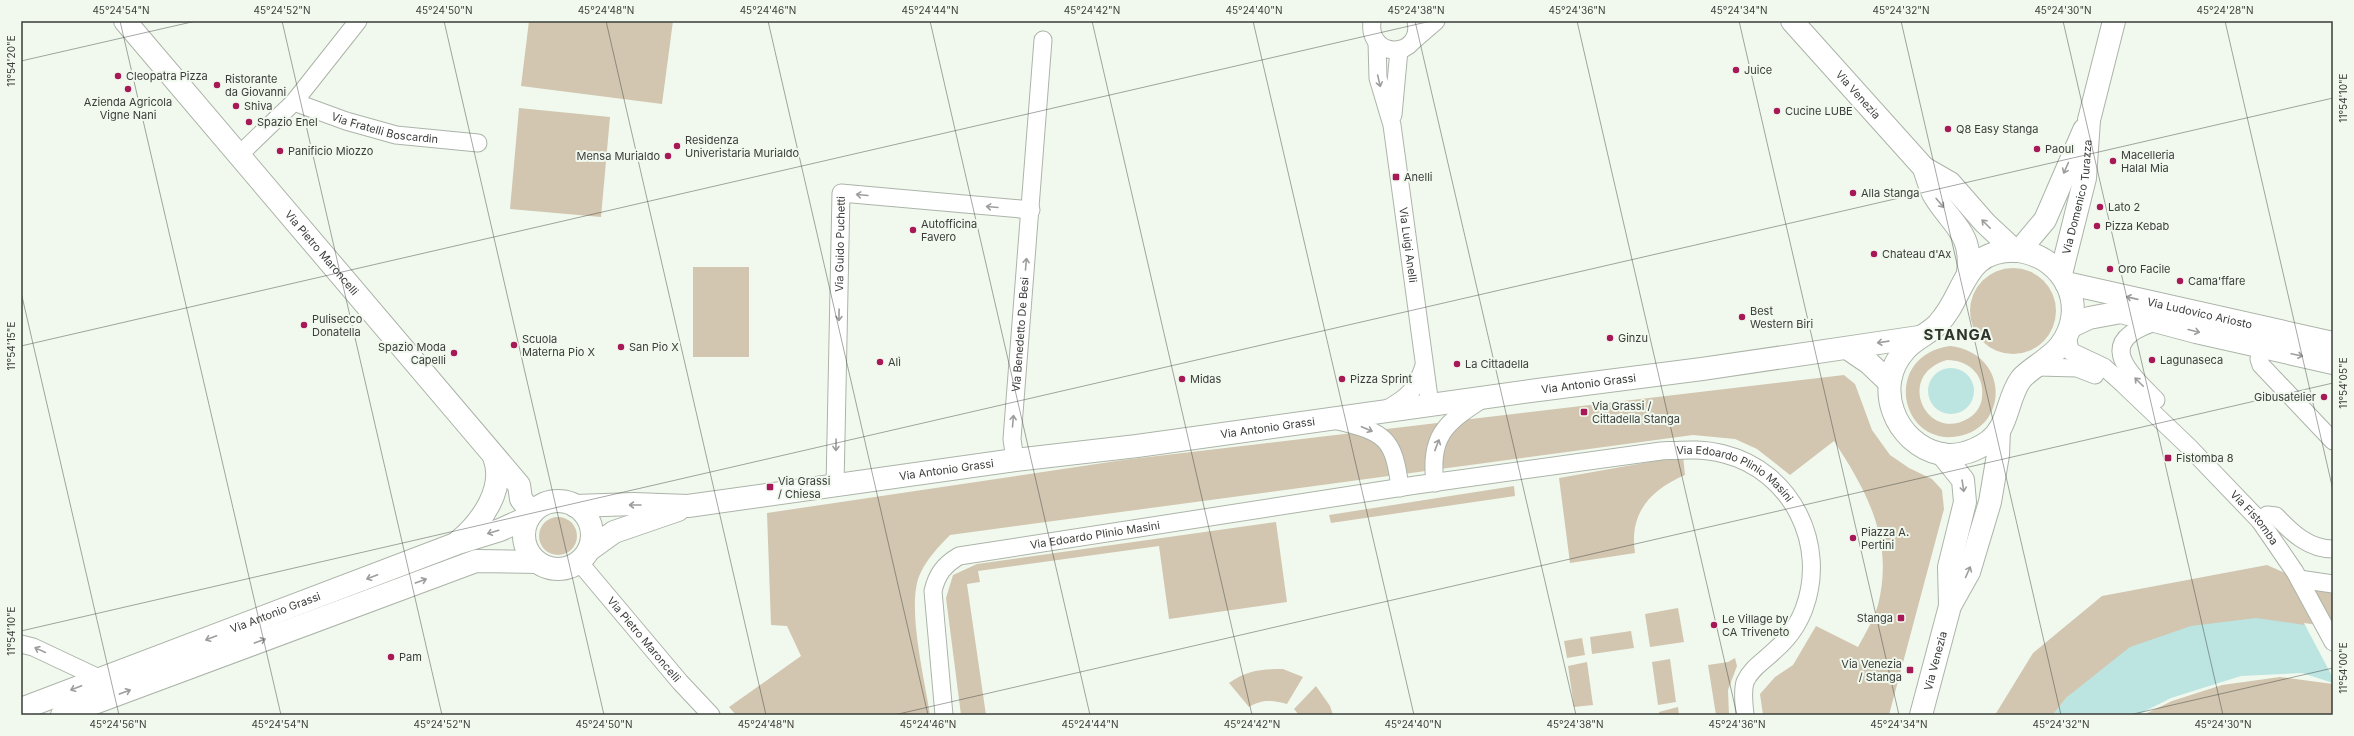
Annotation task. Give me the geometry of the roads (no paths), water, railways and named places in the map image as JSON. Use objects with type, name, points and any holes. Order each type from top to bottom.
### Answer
[{"type":"street","name":"Via Pietro Maroncelli","points":[[125,21],[240,154],[519,485],[521,499],[531,515]]},
{"type":"street","points":[[240,154],[294,102],[358,21]]},
{"type":"street","points":[[1414,40],[1417,31],[1416,21]]},
{"type":"street","points":[[1371,28],[1390,50],[1399,50],[1408,47],[1436,21]]},
{"type":"street","name":"Via Venezia","points":[[1792,21],[1924,168],[1950,183],[1985,223],[2017,251]]},
{"type":"street","name":"Via Domenico Turazza","points":[[2063,279],[2085,178],[2089,120],[2114,21]]},
{"type":"street","name":"Via Luigi Anelli","points":[[1371,28],[1378,78],[1392,125],[1430,405]]},
{"type":"street","name":"Via Benedetto De Besi","points":[[1015,460],[1012,439],[1031,210],[1043,40]]},
{"type":"street","name":"Via Luigi Anelli","points":[[1392,125],[1399,50]]},
{"type":"street","name":"Via Fratelli Boscardin","points":[[294,102],[346,121],[396,136],[478,143]]},
{"type":"street","name":"Via Domenico Turazza","points":[[2017,251],[2045,220],[2064,172],[2089,120]]},
{"type":"street","name":"Via Venezia","points":[[1924,168],[1935,196],[1951,216],[1965,238],[1970,259],[1968,273]]},
{"type":"street","name":"Via Guido Puchetti","points":[[835,486],[841,193],[1031,210]]},
{"type":"street","points":[[2017,251],[2031,253],[2050,263],[2063,279],[2074,308],[2070,330],[2059,347],[2038,367],[2022,378],[2014,392],[1999,430],[1998,455],[1990,502],[1969,572],[1950,606],[1949,567],[1965,502],[1963,480],[1942,454],[1917,443],[1902,428],[1892,410],[1889,382],[1895,364],[1905,350],[1920,337],[1937,326],[1947,313],[1968,273],[1981,260],[1991,255],[2017,251]]},
{"type":"street","name":"Via Ludovico Ariosto","points":[[2063,279],[2333,343]]},
{"type":"street","name":"Via Ludovico Ariosto","points":[[2070,330],[2089,318],[2121,312],[2262,348],[2333,363]]},
{"type":"street","name":"Via Fistomba","points":[[2156,322],[2140,327],[2129,334],[2122,342],[2121,352],[2124,364],[2168,412],[2188,446]]},
{"type":"street","name":"Via Fistomba","points":[[2070,330],[2070,351],[2104,367],[2188,446],[2260,521],[2299,578],[2333,642]]},
{"type":"street","name":"Via Antonio Grassi","points":[[565,504],[688,506],[1015,460],[1137,446],[1486,397],[1702,369],[1920,337]]},
{"type":"street","points":[[1847,348],[1869,363],[1889,382]]},
{"type":"street","points":[[2262,348],[2260,359],[2261,365],[2333,441]]},
{"type":"street","name":"Via Luigi Anelli","points":[[1382,412],[1403,400],[1417,385],[1425,364]]},
{"type":"street","name":"Via Fistomba","points":[[2038,367],[2077,368],[2098,376],[2167,438],[2188,446]]},
{"type":"street","points":[[1435,483],[1433,462],[1435,446],[1443,432],[1461,413],[1486,397]]},
{"type":"street","points":[[1330,419],[1368,428],[1382,437],[1392,451],[1396,462],[1400,488]]},
{"type":"street","points":[[1942,454],[1971,451],[1983,445],[1999,430]]},
{"type":"street","name":"Via Edoardo Plinio Masini","points":[[944,715],[933,591],[940,571],[948,562],[959,556],[1400,488],[1661,451],[1689,449],[1726,454],[1743,460],[1765,473],[1786,493],[1802,521],[1811,549],[1811,584],[1803,610],[1791,632],[1782,644],[1749,675],[1743,695],[1745,715]]},
{"type":"street","points":[[458,543],[478,522],[493,495],[498,481],[498,468],[494,457]]},
{"type":"street","points":[[519,485],[532,486],[585,514],[590,525],[592,538],[584,556],[568,568],[555,569],[537,562],[529,553],[524,541],[524,528],[531,515],[543,505],[565,504]]},
{"type":"street","name":"Via Antonio Grassi","points":[[584,556],[614,532],[688,506]]},
{"type":"street","name":"Via Antonio Grassi","points":[[21,709],[458,543],[500,530],[531,515]]},
{"type":"street","points":[[2260,521],[2267,516],[2276,516],[2291,532],[2315,547],[2333,548]]},
{"type":"street","name":"Via Pietro Maroncelli","points":[[584,556],[680,682],[711,715]]},
{"type":"street","name":"Via Antonio Grassi","points":[[62,715],[476,561],[537,562]]},
{"type":"street","points":[[2299,578],[2333,584]]},
{"type":"street","name":"Via Venezia","points":[[1921,715],[1950,606]]},
{"type":"street","points":[[21,644],[33,647],[101,679]]},
{"type":"water","points":[[1946,368],[1956,368],[1964,372],[1970,378],[1974,386],[1974,396],[1970,404],[1964,410],[1956,414],[1946,414],[1938,410],[1932,404],[1928,396],[1928,386],[1932,378],[1938,372]]},
{"type":"water","points":[[2256,618],[2333,629],[2333,683],[2302,673],[2241,676],[2171,698],[2137,715],[2053,715],[2067,697],[2130,647],[2191,626]]},
{"type":"place","name":"Juice","points":[[1736,70]]},
{"type":"place","name":"Cleopatra Pizza","points":[[118,76]]},
{"type":"place","name":"Ristorante da Giovanni","points":[[217,85]]},
{"type":"place","name":"Azienda Agricola Vigne Nani","points":[[128,89]]},
{"type":"place","name":"Shiva","points":[[236,106]]},
{"type":"place","name":"Cucine LUBE","points":[[1777,111]]},
{"type":"place","name":"Spazio Enel","points":[[249,122]]},
{"type":"place","name":"Q8 Easy Stanga","points":[[1948,129]]},
{"type":"place","name":"Residenza Univeristaria Murialdo","points":[[677,146]]},
{"type":"place","name":"Paoul","points":[[2037,149]]},
{"type":"place","name":"Panificio Miozzo","points":[[280,151]]},
{"type":"place","name":"Mensa Murialdo","points":[[668,156]]},
{"type":"place","name":"Macelleria Halal Mia","points":[[2113,161]]},
{"type":"place","name":"Anelli","points":[[1396,177]]},
{"type":"place","name":"Alla Stanga","points":[[1853,193]]},
{"type":"place","name":"Lato 2","points":[[2100,207]]},
{"type":"place","name":"Pizza Kebab","points":[[2097,226]]},
{"type":"place","name":"Autofficina Favero","points":[[913,230]]},
{"type":"place","name":"Chateau d'Ax","points":[[1874,254]]},
{"type":"place","name":"Oro Facile","points":[[2110,269]]},
{"type":"place","name":"Cama'ffare","points":[[2180,281]]},
{"type":"place","name":"Best Western Biri","points":[[1742,317]]},
{"type":"place","name":"Pulisecco Donatella","points":[[304,325]]},
{"type":"place","name":"Ginzu","points":[[1610,338]]},
{"type":"place","name":"Scuola Materna Pio X","points":[[514,345]]},
{"type":"place","name":"San Pio X","points":[[621,347]]},
{"type":"place","name":"Spazio Moda Capelli","points":[[454,353]]},
{"type":"place","name":"Lagunaseca","points":[[2152,360]]},
{"type":"place","name":"Alì","points":[[880,362]]},
{"type":"place","name":"La Cittadella","points":[[1457,364]]},
{"type":"place","name":"Midas","points":[[1182,379]]},
{"type":"place","name":"Pizza Sprint","points":[[1342,379]]},
{"type":"place","name":"Gibusatelier","points":[[2324,397]]},
{"type":"place","name":"Via Grassi / Cittadella Stanga","points":[[1584,412]]},
{"type":"place","name":"Fistomba 8","points":[[2168,458]]},
{"type":"place","name":"Via Grassi / Chiesa","points":[[770,487]]},
{"type":"place","name":"Piazza A. Pertini","points":[[1853,538]]},
{"type":"place","name":"Stanga","points":[[1901,618]]},
{"type":"place","name":"Le Village by CA Triveneto","points":[[1714,625]]},
{"type":"place","name":"Pam","points":[[391,657]]},
{"type":"place","name":"Via Venezia / Stanga","points":[[1910,670]]},
{"type":"district","name":"STANGA","points":[[1958,334]]}]
